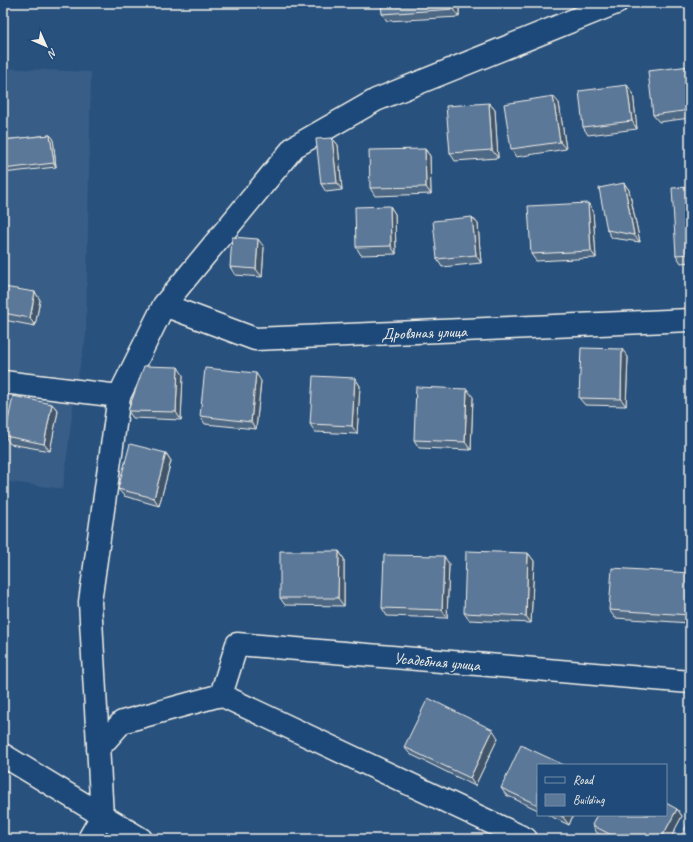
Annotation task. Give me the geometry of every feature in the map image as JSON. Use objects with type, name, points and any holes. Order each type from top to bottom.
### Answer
[{"type":"street","points":[[90,839],[102,816],[90,602],[118,396],[164,305],[294,147],[376,100],[616,3]]},
{"type":"street","name":"Дровяная улица","points":[[164,305],[255,338],[690,320]]},
{"type":"street","points":[[3,382],[118,396]]},
{"type":"street","name":"Усадебная улица","points":[[221,695],[237,644],[690,682]]},
{"type":"street","points":[[98,749],[122,722],[221,695],[526,839]]},
{"type":"street","points":[[3,755],[141,839]]},
{"type":"shaded area","points":[[3,68],[91,72],[86,336],[75,391],[63,489],[3,481]]},
{"type":"building","points":[[381,3],[454,3],[454,9],[382,14]]},
{"type":"building","points":[[690,66],[690,110],[653,115],[648,71]]},
{"type":"building","points":[[627,85],[632,121],[583,127],[579,91]]},
{"type":"building","points":[[553,96],[560,142],[511,149],[504,104]]},
{"type":"building","points":[[489,103],[492,150],[450,153],[446,106]]},
{"type":"building","points":[[50,135],[54,163],[3,169],[3,140]]},
{"type":"building","points":[[332,138],[337,183],[321,184],[316,139]]},
{"type":"building","points":[[425,149],[426,187],[370,188],[369,150]]},
{"type":"building","points":[[624,183],[634,235],[607,230],[599,188]]},
{"type":"building","points":[[690,187],[690,254],[676,255],[672,188]]},
{"type":"building","points":[[588,203],[591,251],[531,254],[528,206]]},
{"type":"building","points":[[390,206],[391,246],[356,247],[355,207]]},
{"type":"building","points":[[472,217],[476,255],[437,259],[433,221]]},
{"type":"building","points":[[232,237],[258,239],[256,269],[230,267]]},
{"type":"building","points":[[4,287],[35,292],[30,318],[3,313]]},
{"type":"building","points":[[581,348],[622,349],[621,399],[579,398]]},
{"type":"building","points":[[144,366],[178,367],[176,412],[128,411]]},
{"type":"building","points":[[205,368],[256,373],[251,422],[200,416]]},
{"type":"building","points":[[313,376],[355,378],[352,426],[310,424]]},
{"type":"building","points":[[416,387],[467,389],[465,442],[414,440]]},
{"type":"building","points":[[13,396],[52,404],[44,444],[5,436]]},
{"type":"building","points":[[130,444],[166,453],[154,498],[118,489]]},
{"type":"building","points":[[280,551],[339,551],[338,598],[280,598]]},
{"type":"building","points":[[466,551],[528,553],[526,616],[464,613]]},
{"type":"building","points":[[384,555],[444,556],[442,610],[382,608]]},
{"type":"building","points":[[612,568],[690,573],[690,615],[609,610]]},
{"type":"building","points":[[428,698],[493,730],[470,778],[404,747]]},
{"type":"building","points":[[521,745],[562,764],[537,764],[537,805],[501,788]]},
{"type":"building","points":[[667,804],[677,809],[661,839],[619,839],[592,825],[596,816],[667,816]]},
{"type":"building","points":[[690,818],[690,839],[680,839]]}]
